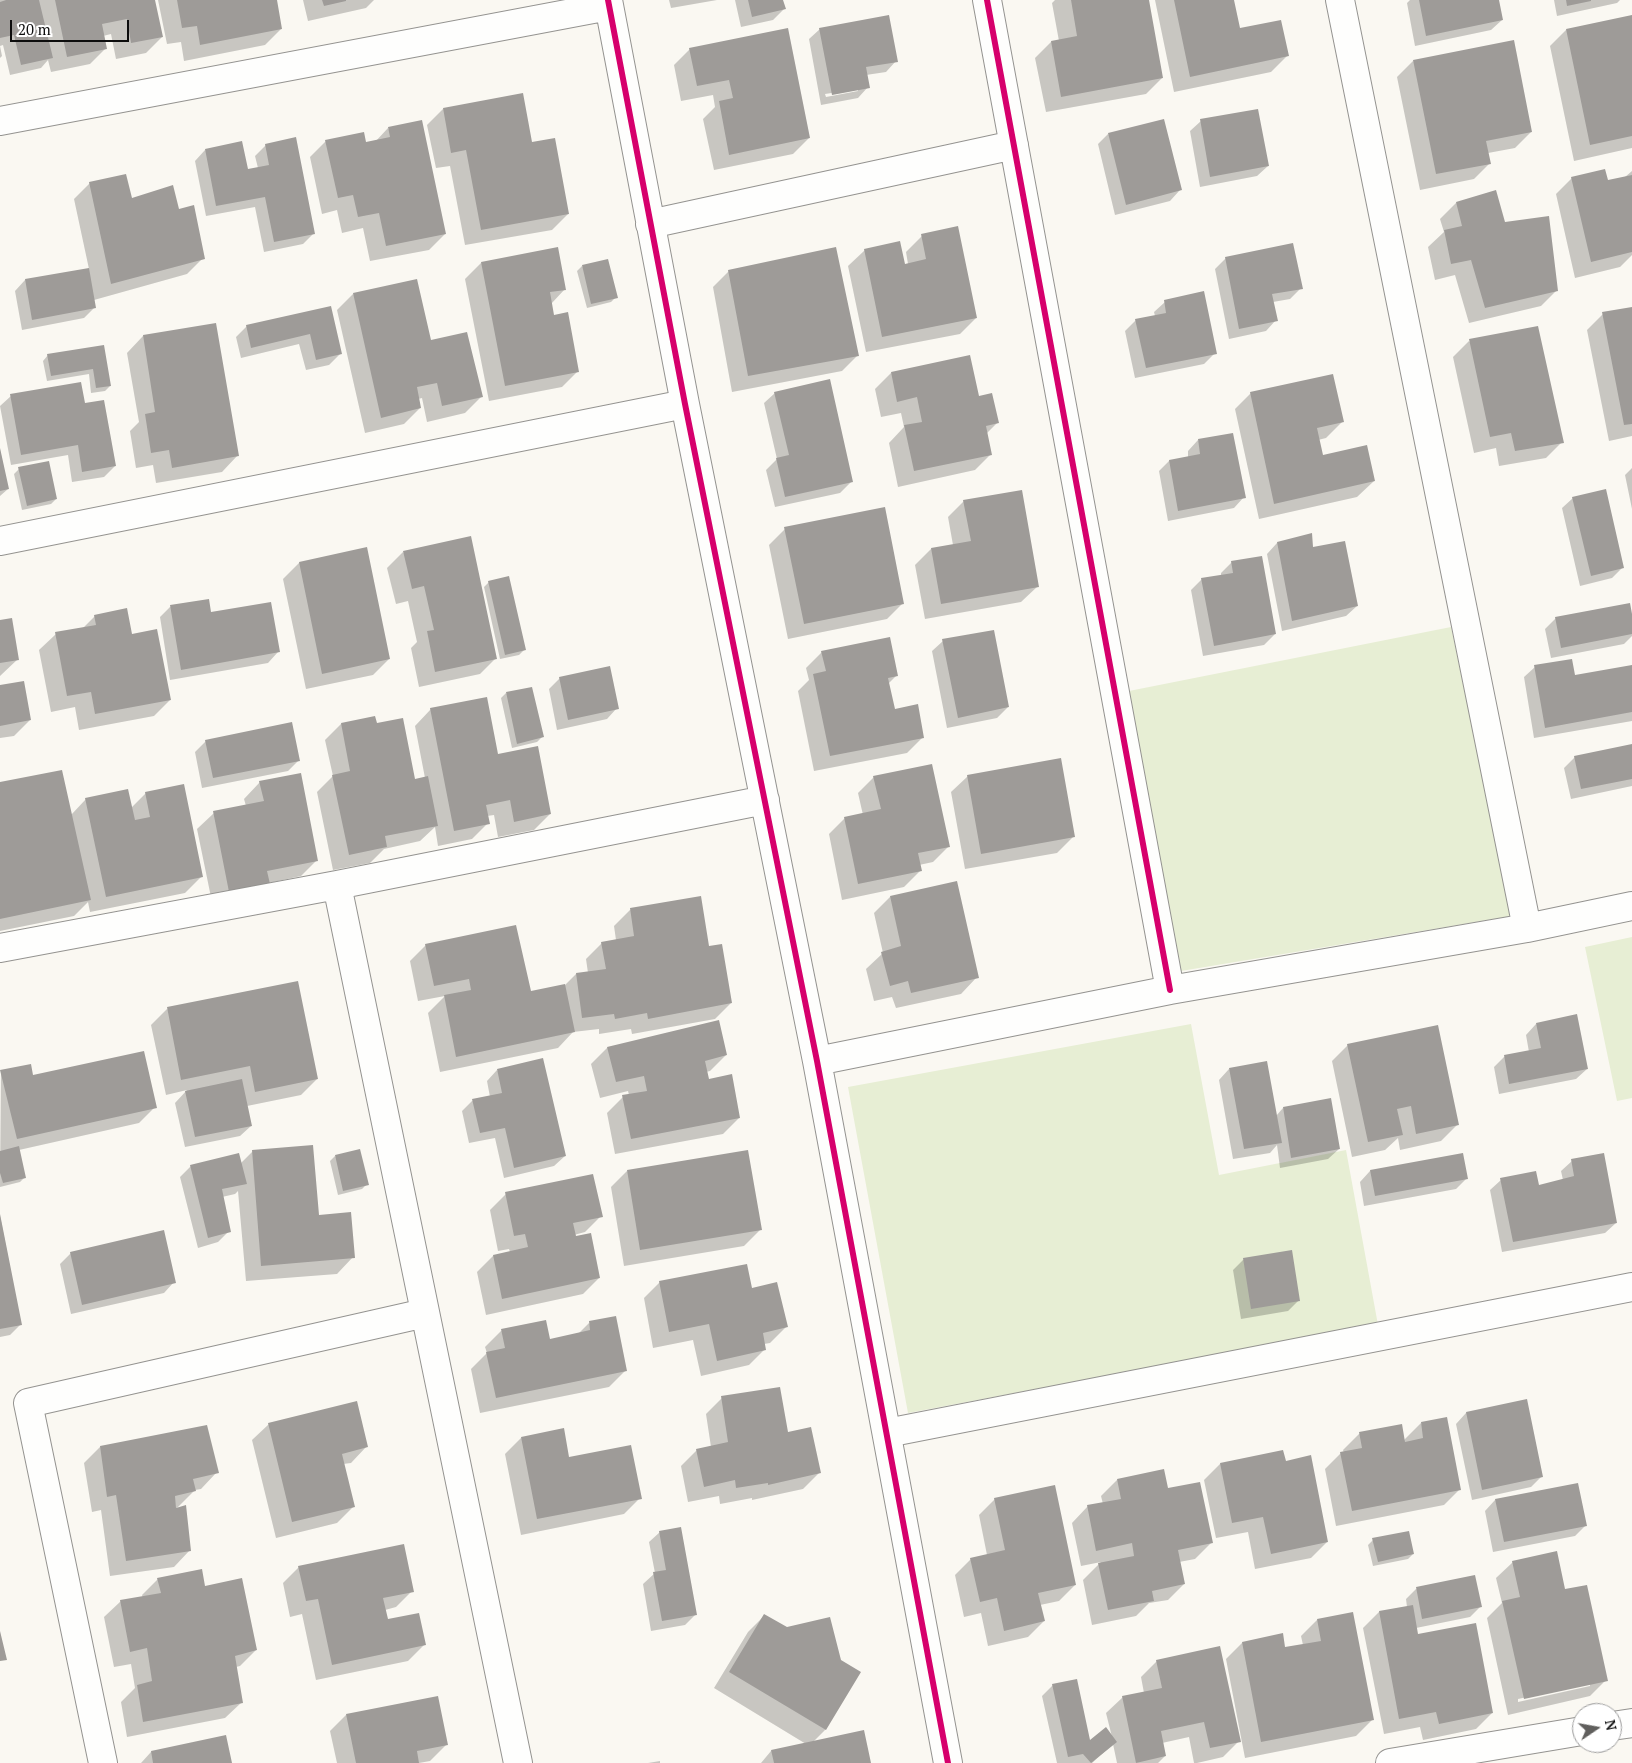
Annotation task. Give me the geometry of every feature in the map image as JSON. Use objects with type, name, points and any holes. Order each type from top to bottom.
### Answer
[{"type":"street","points":[[987,0],[1170,990]]},
{"type":"street","points":[[1340,0],[1527,928]]},
{"type":"street","points":[[0,121],[609,3],[684,404],[817,1061],[948,1763]]},
{"type":"street","points":[[650,224],[1014,145]]},
{"type":"street","points":[[0,542],[684,404]]},
{"type":"street","points":[[0,948],[337,885],[765,800]]},
{"type":"street","points":[[337,885],[518,1763]]},
{"type":"street","points":[[817,1061],[1170,990],[1527,928],[1632,906]]},
{"type":"street","points":[[887,1433],[1632,1287]]},
{"type":"street","points":[[104,1763],[28,1403],[425,1312]]},
{"type":"street","points":[[1390,1763],[1572,1733]]},
{"type":"green space","points":[[1451,627],[1512,916],[1181,971],[1129,691]]},
{"type":"green space","points":[[1632,937],[1632,1098],[1617,1101],[1585,947]]},
{"type":"green space","points":[[1191,1024],[1219,1175],[1346,1150],[1378,1325],[908,1413],[848,1087]]},
{"type":"building","points":[[6,0],[39,0],[53,58],[21,65],[14,35],[0,38],[0,2]]},
{"type":"building","points":[[55,0],[155,0],[163,37],[131,43],[127,19],[102,24],[107,49],[67,57]]},
{"type":"building","points":[[177,0],[277,0],[282,29],[200,45],[197,26],[182,28]]},
{"type":"building","points":[[322,0],[346,0],[346,1],[324,6]]},
{"type":"building","points":[[748,0],[783,0],[786,9],[752,17]]},
{"type":"building","points":[[1071,0],[1149,0],[1163,78],[1061,97],[1051,41],[1077,36]]},
{"type":"building","points":[[1174,0],[1234,0],[1240,28],[1281,20],[1289,56],[1190,77]]},
{"type":"building","points":[[1419,0],[1499,0],[1503,20],[1426,36]]},
{"type":"building","points":[[1566,0],[1591,0],[1591,1],[1567,6]]},
{"type":"building","points":[[889,15],[898,62],[866,67],[870,88],[832,95],[819,28]]},
{"type":"building","points":[[1632,15],[1632,136],[1590,145],[1566,29]]},
{"type":"building","points":[[788,28],[810,138],[729,155],[719,101],[733,98],[729,80],[697,86],[689,48]]},
{"type":"building","points":[[1514,40],[1532,132],[1486,141],[1491,164],[1436,174],[1413,60]]},
{"type":"building","points":[[523,93],[532,142],[555,138],[569,214],[481,230],[466,150],[451,153],[443,108]]},
{"type":"building","points":[[1258,109],[1269,166],[1210,177],[1200,119]]},
{"type":"building","points":[[1164,119],[1182,190],[1126,205],[1108,133]]},
{"type":"building","points":[[422,120],[446,234],[386,246],[379,213],[358,217],[353,195],[338,198],[325,140],[364,132],[366,142],[390,137],[388,127]]},
{"type":"building","points":[[296,137],[315,234],[274,242],[265,197],[216,206],[205,149],[242,141],[248,169],[269,165],[265,144]]},
{"type":"building","points":[[1605,169],[1608,180],[1632,175],[1632,252],[1591,262],[1571,177]]},
{"type":"building","points":[[126,174],[132,198],[173,185],[179,209],[194,205],[205,259],[111,284],[89,182]]},
{"type":"building","points":[[1496,190],[1505,222],[1549,216],[1558,291],[1485,308],[1471,260],[1451,264],[1444,230],[1462,226],[1456,202]]},
{"type":"building","points":[[958,226],[977,318],[882,337],[864,249],[900,241],[905,264],[926,259],[921,234]]},
{"type":"building","points":[[1293,243],[1303,289],[1272,294],[1278,321],[1239,329],[1225,257]]},
{"type":"building","points":[[558,247],[566,290],[550,292],[554,315],[568,312],[579,372],[505,386],[481,262]]},
{"type":"building","points":[[836,247],[859,356],[748,376],[728,270]]},
{"type":"building","points":[[608,259],[618,298],[591,304],[582,265]]},
{"type":"building","points":[[89,268],[96,308],[32,320],[25,279]]},
{"type":"building","points":[[417,279],[431,340],[467,332],[483,397],[442,406],[437,383],[417,387],[421,408],[381,418],[353,293]]},
{"type":"building","points":[[1204,291],[1217,354],[1146,368],[1135,319],[1166,313],[1164,300]]},
{"type":"building","points":[[331,306],[342,354],[316,360],[310,334],[251,348],[246,325]]},
{"type":"building","points":[[1632,307],[1632,424],[1624,425],[1602,312]]},
{"type":"building","points":[[216,323],[239,456],[172,468],[169,450],[151,453],[145,414],[155,412],[143,335]]},
{"type":"building","points":[[1538,326],[1564,443],[1515,451],[1511,433],[1490,437],[1469,339]]},
{"type":"building","points":[[104,345],[111,386],[96,388],[93,369],[51,376],[47,354]]},
{"type":"building","points":[[970,355],[979,396],[992,393],[999,423],[986,426],[992,455],[914,471],[904,425],[922,422],[917,397],[897,402],[891,372]]},
{"type":"building","points":[[1333,374],[1344,422],[1317,428],[1323,455],[1367,445],[1375,481],[1274,504],[1250,392]]},
{"type":"building","points":[[830,379],[853,482],[785,497],[776,458],[789,455],[774,392]]},
{"type":"building","points":[[81,382],[85,403],[104,400],[116,466],[82,472],[78,445],[21,455],[10,394]]},
{"type":"building","points":[[1233,433],[1246,498],[1178,511],[1169,460],[1200,454],[1198,439]]},
{"type":"building","points":[[0,448],[9,489],[0,491]]},
{"type":"building","points":[[49,461],[57,499],[27,506],[18,467]]},
{"type":"building","points":[[1606,489],[1624,568],[1591,576],[1572,497]]},
{"type":"building","points":[[1022,490],[1039,587],[941,604],[931,548],[971,541],[963,500]]},
{"type":"building","points":[[885,507],[904,604],[804,624],[784,527]]},
{"type":"building","points":[[1312,533],[1313,547],[1345,541],[1358,606],[1292,621],[1277,542]]},
{"type":"building","points":[[471,536],[497,659],[435,672],[427,631],[434,630],[424,586],[412,589],[403,551]]},
{"type":"building","points":[[367,547],[390,659],[322,674],[299,562]]},
{"type":"building","points":[[1262,556],[1276,634],[1214,646],[1201,578],[1233,573],[1231,561]]},
{"type":"building","points":[[509,576],[526,650],[505,655],[488,581]]},
{"type":"building","points":[[209,599],[211,612],[271,602],[280,652],[181,670],[170,605]]},
{"type":"building","points":[[1630,603],[1632,634],[1561,648],[1555,617]]},
{"type":"building","points":[[127,608],[132,634],[157,629],[171,700],[95,714],[91,692],[67,696],[55,632],[96,625],[94,615]]},
{"type":"building","points":[[12,618],[19,660],[0,663],[0,620]]},
{"type":"building","points":[[994,630],[1009,707],[958,718],[942,639]]},
{"type":"building","points":[[890,637],[898,676],[888,678],[895,709],[918,704],[924,738],[830,756],[813,674],[826,671],[821,651]]},
{"type":"building","points":[[1572,659],[1575,675],[1632,665],[1632,712],[1545,728],[1534,665]]},
{"type":"building","points":[[610,666],[619,709],[568,720],[559,677]]},
{"type":"building","points":[[24,681],[31,720],[0,726],[0,685]]},
{"type":"building","points":[[532,687],[544,737],[517,744],[506,692]]},
{"type":"building","points":[[487,697],[498,754],[538,746],[551,814],[514,822],[510,800],[486,805],[490,824],[454,831],[430,708]]},
{"type":"building","points":[[375,716],[377,723],[403,718],[415,779],[428,776],[438,826],[385,836],[387,847],[349,855],[332,775],[350,771],[341,723]]},
{"type":"building","points":[[292,722],[300,761],[213,778],[205,740]]},
{"type":"building","points":[[1632,744],[1632,779],[1581,789],[1574,756]]},
{"type":"building","points":[[1061,758],[1075,837],[981,854],[967,775]]},
{"type":"building","points":[[932,764],[950,847],[918,853],[922,871],[858,884],[844,817],[881,809],[873,776]]},
{"type":"building","points":[[62,770],[91,900],[0,919],[0,782]]},
{"type":"building","points":[[301,773],[318,861],[267,871],[270,884],[229,892],[213,811],[264,801],[259,781]]},
{"type":"building","points":[[184,784],[203,877],[106,897],[85,798],[128,789],[135,820],[150,817],[145,792]]},
{"type":"building","points":[[957,881],[979,978],[911,993],[908,981],[890,986],[881,952],[901,946],[890,896]]},
{"type":"building","points":[[701,896],[709,946],[722,944],[732,1003],[648,1019],[647,1013],[615,1019],[614,1014],[582,1018],[576,973],[606,969],[601,942],[634,936],[630,908]]},
{"type":"building","points":[[516,925],[531,991],[565,984],[575,1032],[456,1057],[444,995],[471,990],[469,979],[434,986],[425,944]]},
{"type":"building","points":[[298,981],[318,1079],[255,1092],[250,1066],[181,1080],[167,1007]]},
{"type":"building","points":[[1577,1014],[1588,1069],[1509,1084],[1504,1055],[1541,1048],[1536,1023]]},
{"type":"building","points":[[719,1020],[727,1055],[705,1061],[709,1079],[732,1074],[740,1118],[631,1139],[622,1095],[647,1091],[644,1076],[616,1082],[607,1047]]},
{"type":"building","points":[[1438,1025],[1459,1125],[1416,1134],[1411,1106],[1397,1109],[1403,1135],[1368,1142],[1347,1044]]},
{"type":"building","points":[[144,1051],[157,1108],[17,1139],[0,1070],[31,1064],[33,1075]]},
{"type":"building","points":[[543,1058],[566,1156],[514,1168],[505,1128],[480,1133],[472,1099],[502,1093],[497,1069]]},
{"type":"building","points":[[1267,1061],[1282,1143],[1244,1149],[1229,1068]]},
{"type":"building","points":[[242,1079],[252,1126],[195,1137],[185,1091]]},
{"type":"building","points":[[1331,1098],[1340,1149],[1291,1158],[1283,1107]]},
{"type":"building","points":[[313,1145],[319,1215],[351,1212],[355,1258],[261,1266],[252,1150]]},
{"type":"building","points":[[19,1146],[26,1178],[3,1183],[0,1173],[0,1151]]},
{"type":"building","points":[[360,1149],[369,1185],[343,1191],[335,1155]]},
{"type":"building","points":[[748,1150],[762,1230],[640,1250],[627,1170]]},
{"type":"building","points":[[239,1153],[247,1184],[222,1189],[231,1232],[208,1238],[190,1165]]},
{"type":"building","points":[[1463,1153],[1468,1179],[1375,1196],[1370,1170]]},
{"type":"building","points":[[1604,1153],[1617,1223],[1513,1242],[1500,1178],[1536,1171],[1539,1185],[1574,1176],[1571,1159]]},
{"type":"building","points":[[593,1174],[603,1217],[573,1223],[576,1236],[591,1233],[600,1278],[502,1299],[493,1255],[528,1247],[525,1234],[514,1236],[505,1192]]},
{"type":"building","points":[[0,1214],[22,1325],[0,1329]]},
{"type":"building","points":[[164,1230],[176,1283],[82,1305],[70,1252]]},
{"type":"building","points":[[1292,1250],[1300,1301],[1251,1309],[1243,1258]]},
{"type":"building","points":[[747,1264],[752,1288],[777,1282],[788,1327],[763,1333],[766,1350],[717,1361],[709,1324],[669,1332],[659,1281]]},
{"type":"building","points":[[616,1316],[627,1371],[496,1398],[486,1352],[505,1348],[501,1329],[546,1320],[550,1339],[590,1330],[589,1321]]},
{"type":"building","points":[[780,1387],[788,1432],[811,1427],[821,1473],[768,1485],[768,1483],[736,1488],[735,1480],[704,1487],[696,1449],[728,1442],[721,1396]]},
{"type":"building","points":[[1527,1399],[1543,1477],[1482,1490],[1466,1412]]},
{"type":"building","points":[[357,1401],[368,1447],[342,1454],[355,1507],[292,1522],[268,1423]]},
{"type":"building","points":[[1447,1417],[1461,1490],[1352,1511],[1340,1452],[1362,1448],[1359,1432],[1402,1424],[1405,1442],[1423,1438],[1421,1422]]},
{"type":"building","points":[[207,1425],[219,1473],[193,1479],[196,1491],[175,1496],[176,1508],[186,1505],[191,1551],[126,1561],[116,1495],[107,1497],[100,1446]]},
{"type":"building","points":[[564,1428],[569,1457],[631,1445],[642,1499],[537,1519],[521,1437]]},
{"type":"building","points":[[1283,1450],[1286,1461],[1311,1455],[1328,1542],[1271,1554],[1263,1517],[1232,1523],[1220,1463]]},
{"type":"building","points":[[1164,1469],[1168,1488],[1200,1482],[1213,1543],[1178,1550],[1185,1584],[1152,1591],[1154,1601],[1108,1610],[1098,1563],[1134,1556],[1132,1543],[1096,1551],[1087,1505],[1121,1499],[1117,1479]]},
{"type":"building","points":[[1578,1483],[1587,1526],[1504,1542],[1495,1499]]},
{"type":"building","points":[[1055,1485],[1076,1585],[1038,1593],[1045,1621],[1004,1631],[997,1598],[980,1602],[970,1558],[1005,1550],[994,1498]]},
{"type":"building","points":[[681,1527],[697,1615],[662,1621],[653,1572],[666,1570],[659,1531]]},
{"type":"building","points":[[1409,1531],[1414,1554],[1378,1562],[1372,1538]]},
{"type":"building","points":[[404,1544],[414,1592],[383,1598],[388,1619],[419,1613],[426,1645],[332,1665],[318,1599],[306,1601],[298,1566]]},
{"type":"building","points":[[1557,1551],[1565,1589],[1587,1585],[1608,1681],[1524,1699],[1502,1601],[1520,1597],[1512,1561]]},
{"type":"building","points":[[202,1569],[205,1586],[242,1578],[257,1650],[235,1656],[243,1703],[143,1722],[137,1685],[152,1681],[147,1648],[130,1652],[120,1600],[161,1593],[157,1578]]},
{"type":"building","points":[[1475,1575],[1482,1607],[1422,1619],[1416,1587]]},
{"type":"building","points":[[1413,1605],[1418,1634],[1476,1623],[1493,1713],[1439,1724],[1436,1712],[1399,1719],[1379,1611]]},
{"type":"building","points":[[1353,1612],[1374,1720],[1261,1742],[1242,1642],[1283,1633],[1285,1647],[1321,1641],[1317,1619]]},
{"type":"building","points":[[764,1614],[787,1627],[830,1617],[841,1660],[861,1672],[826,1730],[729,1672]]},
{"type":"building","points":[[0,1631],[7,1660],[0,1661]]},
{"type":"building","points":[[1220,1646],[1241,1742],[1210,1748],[1204,1722],[1161,1731],[1166,1756],[1136,1763],[1122,1696],[1162,1688],[1156,1660]]},
{"type":"building","points":[[1077,1679],[1090,1740],[1106,1727],[1117,1742],[1091,1763],[1083,1754],[1068,1757],[1052,1684]]},
{"type":"building","points":[[438,1696],[448,1745],[417,1751],[419,1763],[356,1763],[346,1714]]},
{"type":"building","points":[[864,1730],[871,1763],[774,1763],[771,1750]]},
{"type":"building","points":[[226,1735],[232,1763],[153,1763],[151,1751]]},
{"type":"cycle path","points":[[608,0],[685,404],[817,1061],[948,1763]]},
{"type":"cycle path","points":[[987,0],[1170,990]]}]
